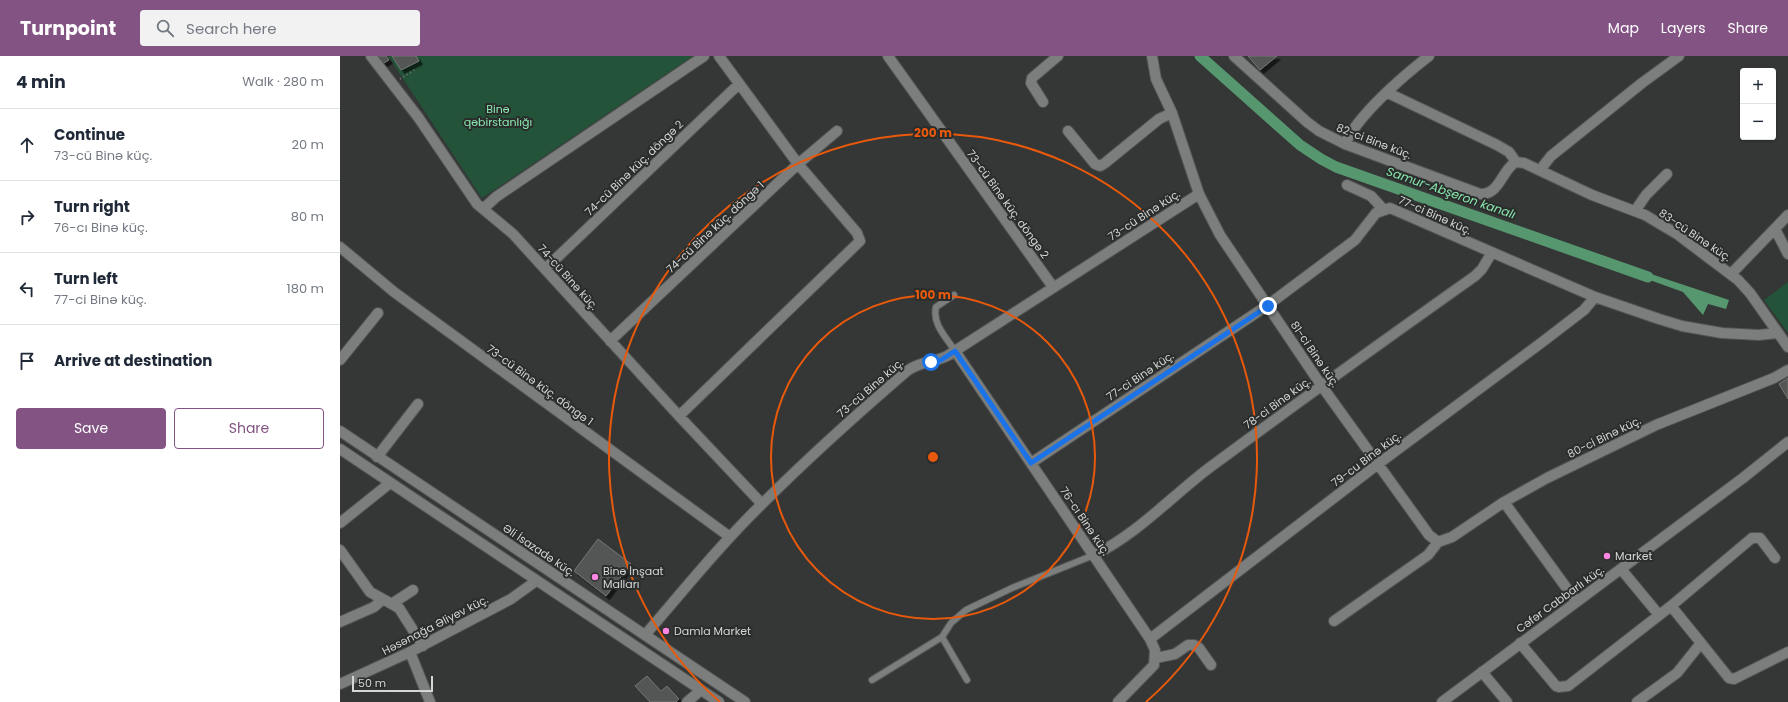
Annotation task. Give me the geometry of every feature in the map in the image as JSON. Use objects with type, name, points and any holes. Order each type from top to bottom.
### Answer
[{"type":"street","name":"74-cü Binə küç.","points":[[371,56],[422,123],[472,198],[482,209],[506,226],[679,416],[762,504]]},
{"type":"street","points":[[482,209],[496,197],[704,56]]},
{"type":"street","points":[[679,416],[860,241],[857,233],[798,164],[719,56]]},
{"type":"street","name":"73-cü Binə küç. döngə 2","points":[[888,56],[1053,287]]},
{"type":"street","points":[[1043,102],[1031,83],[1032,78],[1058,56]]},
{"type":"street","name":"81-ci Binə küç.","points":[[1152,56],[1156,79],[1172,113],[1199,194],[1220,235],[1321,385],[1429,535],[1438,542]]},
{"type":"street","name":"82-ci Binə küç.","points":[[1234,56],[1307,122],[1319,131],[1345,144],[1480,194],[1486,194],[1493,190],[1511,166],[1516,162]]},
{"type":"street","points":[[1345,144],[1354,128],[1402,77],[1429,56]]},
{"type":"street","points":[[1540,170],[1551,156],[1642,83],[1679,56]]},
{"type":"street","name":"74-cü Binə küç. döngə 2","points":[[545,269],[740,84]]},
{"type":"street","points":[[1388,93],[1497,145],[1509,152],[1516,162]]},
{"type":"street","points":[[1068,131],[1095,164],[1100,166],[1160,119],[1172,113]]},
{"type":"street","name":"74-cü Binə küç. döngə 1","points":[[610,341],[798,164],[837,131]]},
{"type":"street","name":"83-cü Binə küç.","points":[[1516,162],[1524,163],[1592,195],[1635,211],[1677,234],[1731,274],[1750,293],[1777,333],[1788,346]]},
{"type":"street","points":[[1635,211],[1646,195],[1667,174]]},
{"type":"street","points":[[1347,185],[1371,196],[1383,209]]},
{"type":"street","name":"73-cü Binə küç.","points":[[645,635],[730,537],[762,504],[825,444],[907,371],[918,364],[941,360],[1199,194]]},
{"type":"street","name":"77-ci Binə küç.","points":[[1031,463],[1268,306],[1355,240],[1376,213],[1383,209],[1395,209],[1491,254],[1596,297],[1682,326],[1722,333],[1759,335],[1777,333]]},
{"type":"street","points":[[1731,274],[1788,215]]},
{"type":"street","points":[[1775,229],[1788,254]]},
{"type":"street","name":"73-cü Binə küç. döngə 1","points":[[340,247],[400,296],[730,537]]},
{"type":"street","name":"78-ci Binə küç.","points":[[1094,555],[1117,542],[1206,470],[1321,385],[1474,276],[1482,269],[1491,254]]},
{"type":"street","name":"79-cu Binə küç.","points":[[1150,639],[1378,464],[1541,343],[1584,310],[1596,297]]},
{"type":"street","points":[[340,360],[378,313]]},
{"type":"street","name":"76-cı Binə küç.","points":[[955,351],[1150,639],[1155,650],[1156,658]]},
{"type":"street","name":"80-ci Binə küç.","points":[[1438,542],[1452,537],[1504,502],[1546,478],[1656,425],[1767,381],[1788,370]]},
{"type":"street","points":[[377,457],[418,404]]},
{"type":"street","name":"Əli İsazadə küç.","points":[[340,431],[745,702]]},
{"type":"street","name":"Cəfər Cabbarlı küç.","points":[[1442,702],[1788,442]]},
{"type":"street","points":[[340,450],[719,702]]},
{"type":"street","points":[[340,522],[390,483]]},
{"type":"street","points":[[1504,502],[1576,601]]},
{"type":"street","points":[[1520,643],[1556,686],[1568,686],[1659,615],[1752,538],[1760,538],[1775,558]]},
{"type":"street","points":[[1334,621],[1428,555],[1438,542]]},
{"type":"street","points":[[340,550],[364,586],[382,600],[393,603],[407,618],[423,646]]},
{"type":"street","points":[[1620,569],[1659,615]]},
{"type":"street","name":"Həsənağa Əliyev küç.","points":[[340,684],[423,646],[512,599],[536,581]]},
{"type":"street","points":[[393,603],[413,590]]},
{"type":"street","points":[[340,622],[374,607],[382,600]]},
{"type":"street","points":[[1670,606],[1729,678],[1734,680],[1788,652]]},
{"type":"street","points":[[1637,702],[1667,682],[1684,665],[1701,643]]},
{"type":"street","points":[[1118,702],[1146,675],[1154,665],[1156,658],[1175,654],[1188,645],[1194,645],[1199,648],[1211,665]]},
{"type":"street","points":[[410,652],[430,702]]},
{"type":"street","points":[[1482,672],[1507,702]]},
{"type":"street","points":[[687,702],[700,690]]},
{"type":"lane","points":[[954,295],[936,307],[934,315],[937,324],[955,351]]},
{"type":"lane","points":[[872,680],[942,637],[951,623],[966,610],[1012,588],[1094,555]]},
{"type":"lane","points":[[942,637],[967,680]]},
{"type":"path","points":[[392,84],[416,69]]},
{"type":"green space","name":"Binə qəbirstanlığı","points":[[388,56],[693,56],[482,198]]},
{"type":"green space","points":[[1788,282],[1788,333],[1764,300]]},
{"type":"shaded area","points":[[1636,269],[1729,300],[1726,309],[1708,304],[1703,315],[1683,292],[1633,274]]},
{"type":"building","points":[[377,56],[386,56],[389,60],[382,64]]},
{"type":"building","points":[[392,56],[416,56],[419,61],[401,70]]},
{"type":"building","points":[[1248,56],[1277,56],[1260,70]]},
{"type":"building","points":[[1788,378],[1788,399],[1779,384]]},
{"type":"building","points":[[598,539],[631,564],[606,596],[574,571]]},
{"type":"building","points":[[647,676],[661,691],[667,686],[679,699],[676,702],[650,702],[635,686]]},
{"type":"waterway","name":"Samur-Abşeron kanalı","points":[[1200,56],[1300,145],[1336,167],[1648,277]]},
{"type":"place","name":"Market","points":[[1607,556]]},
{"type":"place","name":"Binə İnşaat Malları","points":[[595,577]]},
{"type":"place","name":"Damla Market","points":[[666,631]]},
{"type":"route","points":[[931,362],[941,360],[955,351],[1031,463],[1268,306]]}]
